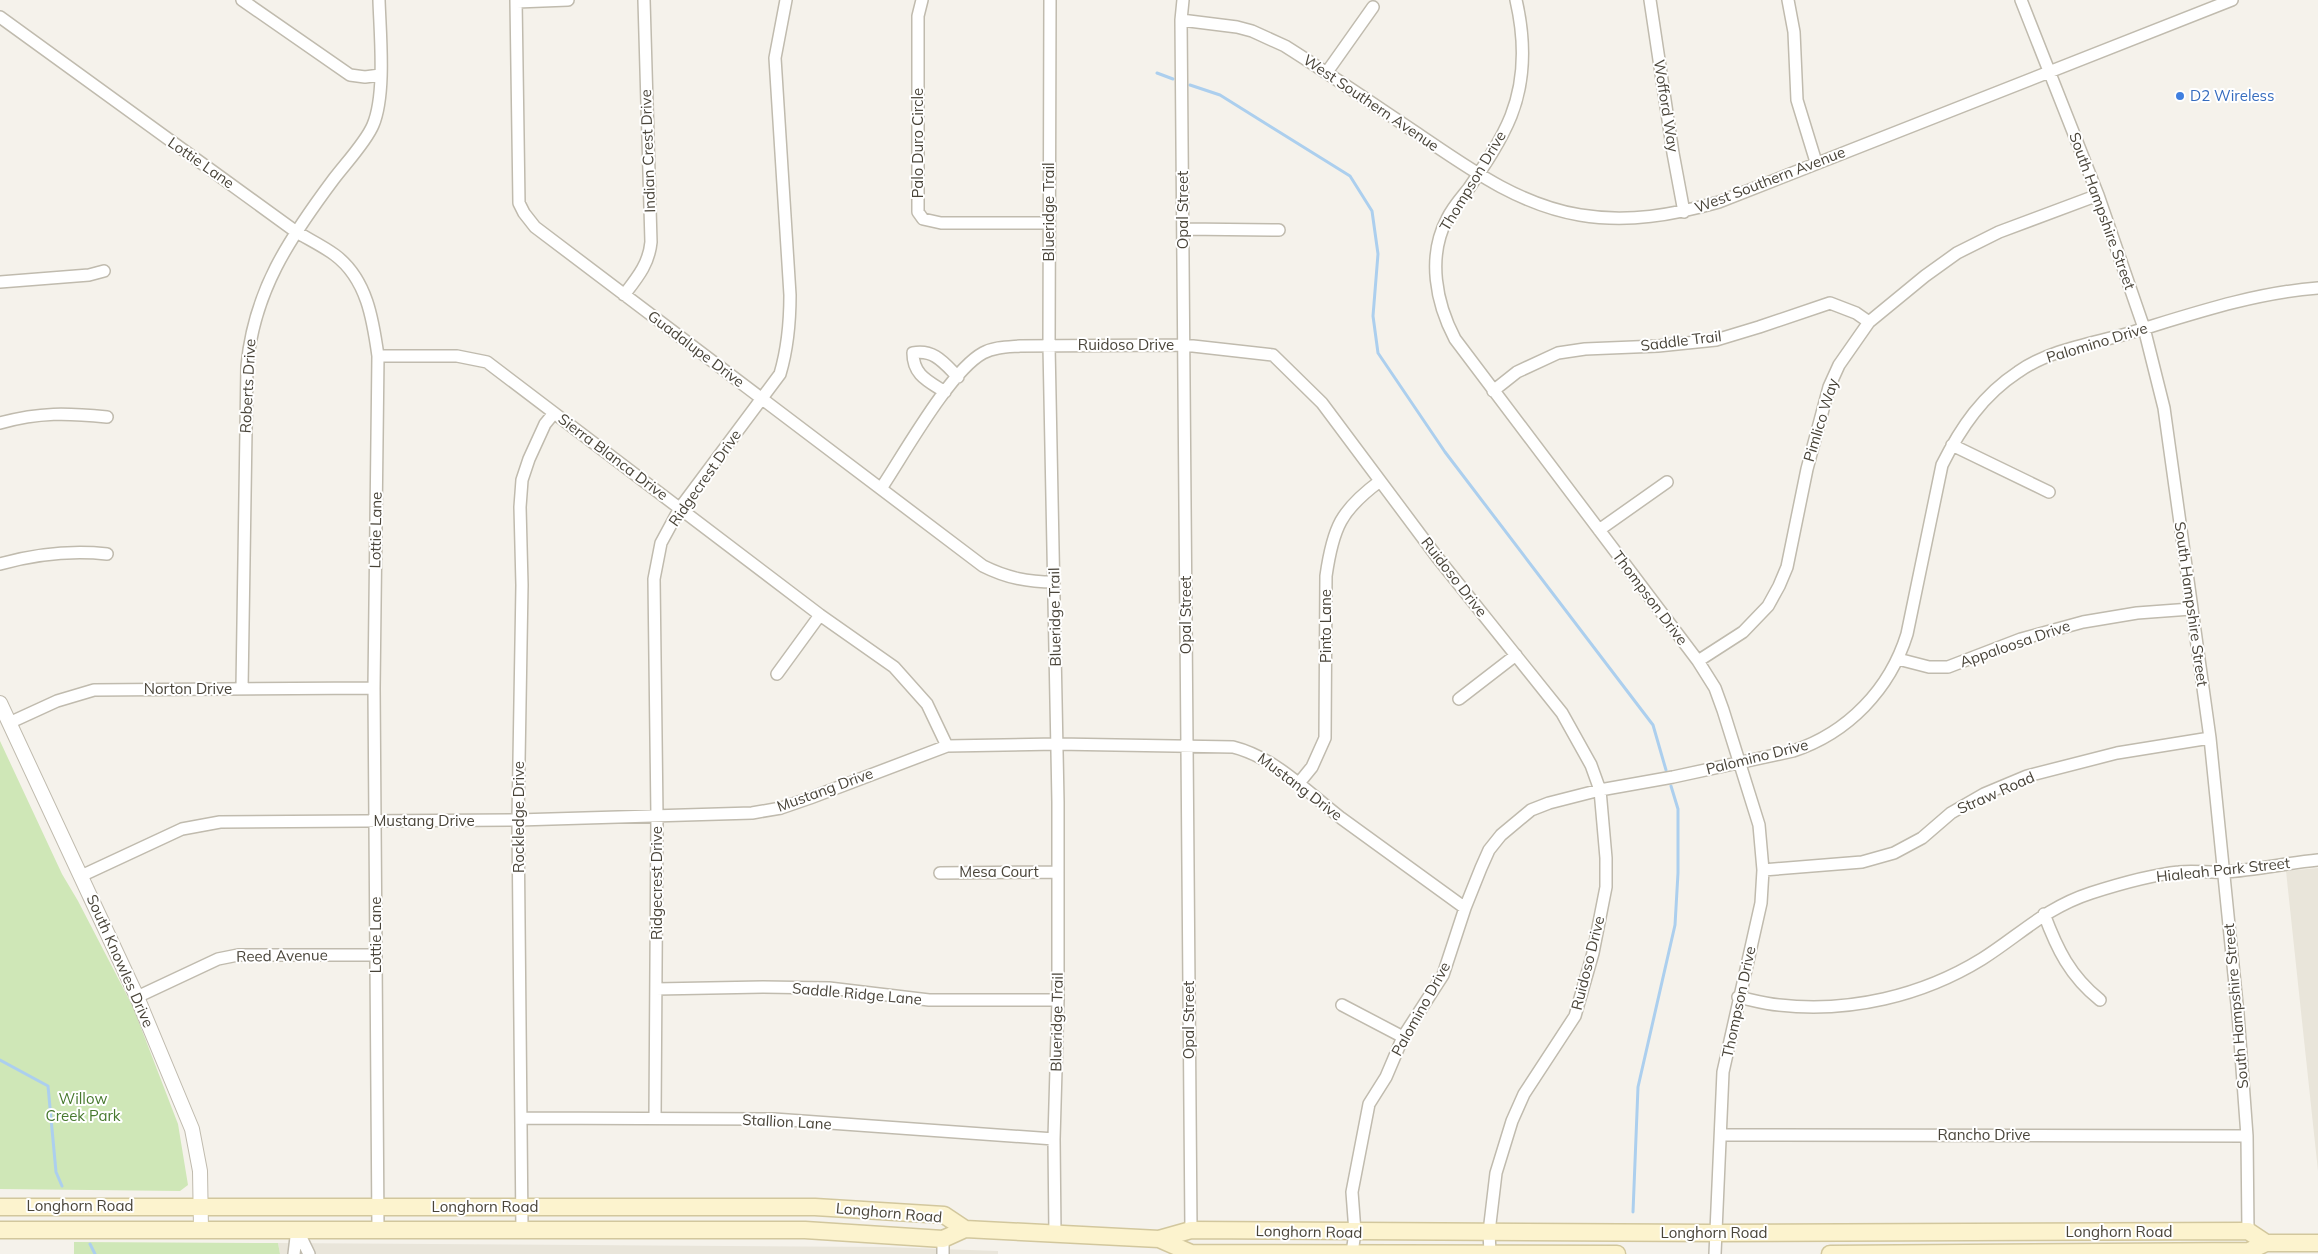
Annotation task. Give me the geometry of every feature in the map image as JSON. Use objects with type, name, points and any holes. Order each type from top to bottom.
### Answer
[{"type":"main road","name":"Longhorn Road","points":[[0,1207],[815,1207],[944,1215],[965,1229],[1159,1239],[1191,1230],[1715,1233],[2133,1233],[2248,1231]]},
{"type":"main road","name":"Longhorn Road","points":[[0,1230],[805,1230],[943,1246],[965,1229]]},
{"type":"main road","points":[[2248,1231],[2266,1243]]},
{"type":"main road","points":[[2132,1252],[2133,1233]]},
{"type":"main road","name":"Longhorn Road","points":[[1159,1239],[1191,1253],[1617,1254]]},
{"type":"main road","name":"Longhorn Road","points":[[1830,1254],[2249,1251],[2266,1243],[2318,1242]]},
{"type":"street","points":[[242,0],[350,75],[365,77],[380,75]]},
{"type":"street","name":"Roberts Drive","points":[[242,689],[246,366],[249,338],[257,310],[280,257],[295,231],[373,125],[380,98],[379,0]]},
{"type":"street","points":[[516,1],[568,0]]},
{"type":"street","name":"Indian Crest Drive","points":[[624,295],[645,267],[650,255],[651,242],[644,0]]},
{"type":"street","name":"Ridgecrest Drive","points":[[656,1118],[657,816],[654,579],[660,543],[680,508],[780,374],[788,349],[790,326],[775,58],[786,0]]},
{"type":"street","name":"Palo Duro Circle","points":[[922,0],[918,16],[918,212],[924,219],[941,223],[1049,223]]},
{"type":"street","name":"Blueridge Trail","points":[[1050,0],[1049,346],[1058,872],[1058,1000],[1054,1139],[1055,1235]]},
{"type":"street","name":"Opal Street","points":[[1183,0],[1181,20],[1191,1230]]},
{"type":"street","name":"Thompson Drive","points":[[1516,0],[1523,42],[1521,79],[1516,101],[1504,132],[1448,217],[1441,232],[1437,248],[1436,279],[1449,328],[1493,391],[1698,661],[1715,688],[1758,825],[1763,870],[1761,904],[1738,997],[1723,1072],[1715,1254]]},
{"type":"street","name":"Wofford Way","points":[[1650,0],[1672,153],[1684,212]]},
{"type":"street","points":[[1788,0],[1794,32],[1797,100],[1816,162]]},
{"type":"street","name":"South Hampshire Street","points":[[2021,0],[2098,195],[2144,328],[2164,408],[2210,738],[2238,1014],[2247,1136],[2248,1231]]},
{"type":"street","name":"West Southern Avenue","points":[[1181,20],[1215,23],[1252,31],[1285,46],[1327,72],[1478,174],[1532,202],[1580,215],[1638,218],[1684,212],[1719,202],[1816,162],[1902,131],[2211,4],[2232,0]]},
{"type":"street","name":"Guadalupe Drive","points":[[516,1],[519,202],[524,213],[535,227],[761,399],[882,487],[983,566],[1010,578],[1028,582],[1054,582]]},
{"type":"street","points":[[1327,72],[1373,7]]},
{"type":"street","name":"Lottie Lane","points":[[0,17],[295,231],[336,256],[354,276],[366,297],[373,321],[378,356],[374,688],[378,1229]]},
{"type":"street","name":"Pimlico Way","points":[[1698,661],[1743,632],[1768,606],[1779,586],[1787,567],[1807,469],[1829,387],[1839,365],[1869,322],[1925,276],[1957,254],[1999,232],[2098,195]]},
{"type":"street","points":[[1183,229],[1279,230]]},
{"type":"street","points":[[0,282],[90,275],[104,270]]},
{"type":"street","name":"Palomino Drive","points":[[1352,1253],[1354,1232],[1352,1192],[1370,1104],[1386,1077],[1403,1037],[1443,975],[1465,908],[1489,850],[1515,823],[1531,810],[1548,803],[1600,790],[1739,763],[1810,745],[1840,728],[1868,703],[1898,659],[1907,634],[1938,478],[1952,445],[1982,402],[2020,370],[2051,355],[2248,299],[2318,288]]},
{"type":"street","name":"Saddle Trail","points":[[1493,391],[1517,372],[1558,353],[1585,349],[1658,346],[1716,340],[1830,303],[1856,313],[1869,322]]},
{"type":"street","name":"Ruidoso Drive","points":[[882,487],[945,392],[972,361],[996,348],[1184,345],[1274,355],[1322,403],[1438,557],[1562,713],[1591,765],[1600,790],[1606,858],[1606,888],[1593,953],[1574,1016],[1524,1094],[1512,1121],[1496,1173],[1489,1232],[1490,1253]]},
{"type":"street","points":[[945,392],[920,376],[913,363],[913,353],[923,351],[933,354],[958,377]]},
{"type":"street","name":"Sierra Blanca Drive","points":[[378,356],[457,356],[487,362],[820,616],[894,667],[927,704],[947,746]]},
{"type":"street","points":[[0,423],[31,416],[63,413],[107,417]]},
{"type":"street","name":"Rockledge Drive","points":[[522,1229],[518,820],[522,585],[520,507],[522,480],[529,459],[545,424],[554,413]]},
{"type":"street","points":[[1952,445],[2049,492]]},
{"type":"street","name":"Pinto Lane","points":[[1299,783],[1312,767],[1324,738],[1326,576],[1330,551],[1336,530],[1345,513],[1359,497],[1380,481]]},
{"type":"street","points":[[1599,530],[1667,482]]},
{"type":"street","points":[[0,564],[47,554],[81,551],[107,554]]},
{"type":"street","name":"Appaloosa Drive","points":[[1898,659],[1929,668],[1948,667],[2022,639],[2083,622],[2127,615],[2191,609]]},
{"type":"street","points":[[777,674],[820,616]]},
{"type":"street","points":[[1459,699],[1516,655]]},
{"type":"street","name":"Norton Drive","points":[[9,723],[57,700],[94,690],[374,688]]},
{"type":"street","name":"South Knowles Drive","points":[[0,703],[137,997],[192,1129],[200,1171],[201,1229]]},
{"type":"street","name":"Straw Road","points":[[1763,870],[1862,862],[1894,853],[1922,838],[1951,813],[1984,794],[2027,776],[2117,753],[2210,738]]},
{"type":"street","name":"Mustang Drive","points":[[81,876],[164,836],[201,824],[220,822],[518,820],[752,813],[781,808],[947,746],[1057,744],[1233,747],[1252,752],[1299,783],[1340,817],[1465,908]]},
{"type":"street","name":"Hialeah Park Street","points":[[1738,997],[1777,1005],[1810,1007],[1873,1001],[1904,994],[1936,984],[1958,973],[1983,958],[2044,914],[2090,893],[2134,881],[2179,872],[2223,872],[2318,860]]},
{"type":"street","name":"Mesa Court","points":[[940,873],[1058,872]]},
{"type":"street","points":[[2044,914],[2054,940],[2080,984],[2100,1000]]},
{"type":"street","name":"Reed Avenue","points":[[137,997],[218,959],[238,955],[376,955]]},
{"type":"street","name":"Saddle Ridge Lane","points":[[656,989],[764,986],[829,988],[929,1000],[1058,1000]]},
{"type":"street","points":[[1342,1005],[1403,1037]]},
{"type":"street","name":"Stallion Lane","points":[[520,1118],[774,1120],[1054,1139]]},
{"type":"street","name":"Rancho Drive","points":[[1721,1134],[2247,1136]]},
{"type":"street","points":[[294,1254],[297,1229]]},
{"type":"street","points":[[297,1229],[309,1254]]},
{"type":"shaded area","points":[[2318,868],[2318,1171],[2286,871]]},
{"type":"shaded area","points":[[278,1243],[885,1247],[998,1251],[998,1254],[280,1254]]},
{"type":"green space","name":"Willow Creek Park","points":[[0,741],[62,874],[133,1007],[178,1124],[188,1185],[180,1191],[0,1189]]},
{"type":"green space","points":[[74,1242],[278,1243],[280,1254],[74,1254]]},
{"type":"waterway","points":[[1157,73],[1173,79]]},
{"type":"waterway","points":[[1190,85],[1220,95],[1350,176],[1372,211],[1378,254],[1373,316],[1378,353],[1445,452],[1653,725],[1666,770]]},
{"type":"waterway","points":[[1633,1212],[1638,1087],[1675,925],[1678,873],[1678,809],[1671,786]]},
{"type":"waterway","points":[[0,1060],[48,1086],[56,1172],[62,1186]]},
{"type":"waterway","points":[[90,1244],[95,1254]]},
{"type":"place","name":"D2 Wireless","points":[[2180,96]]}]
